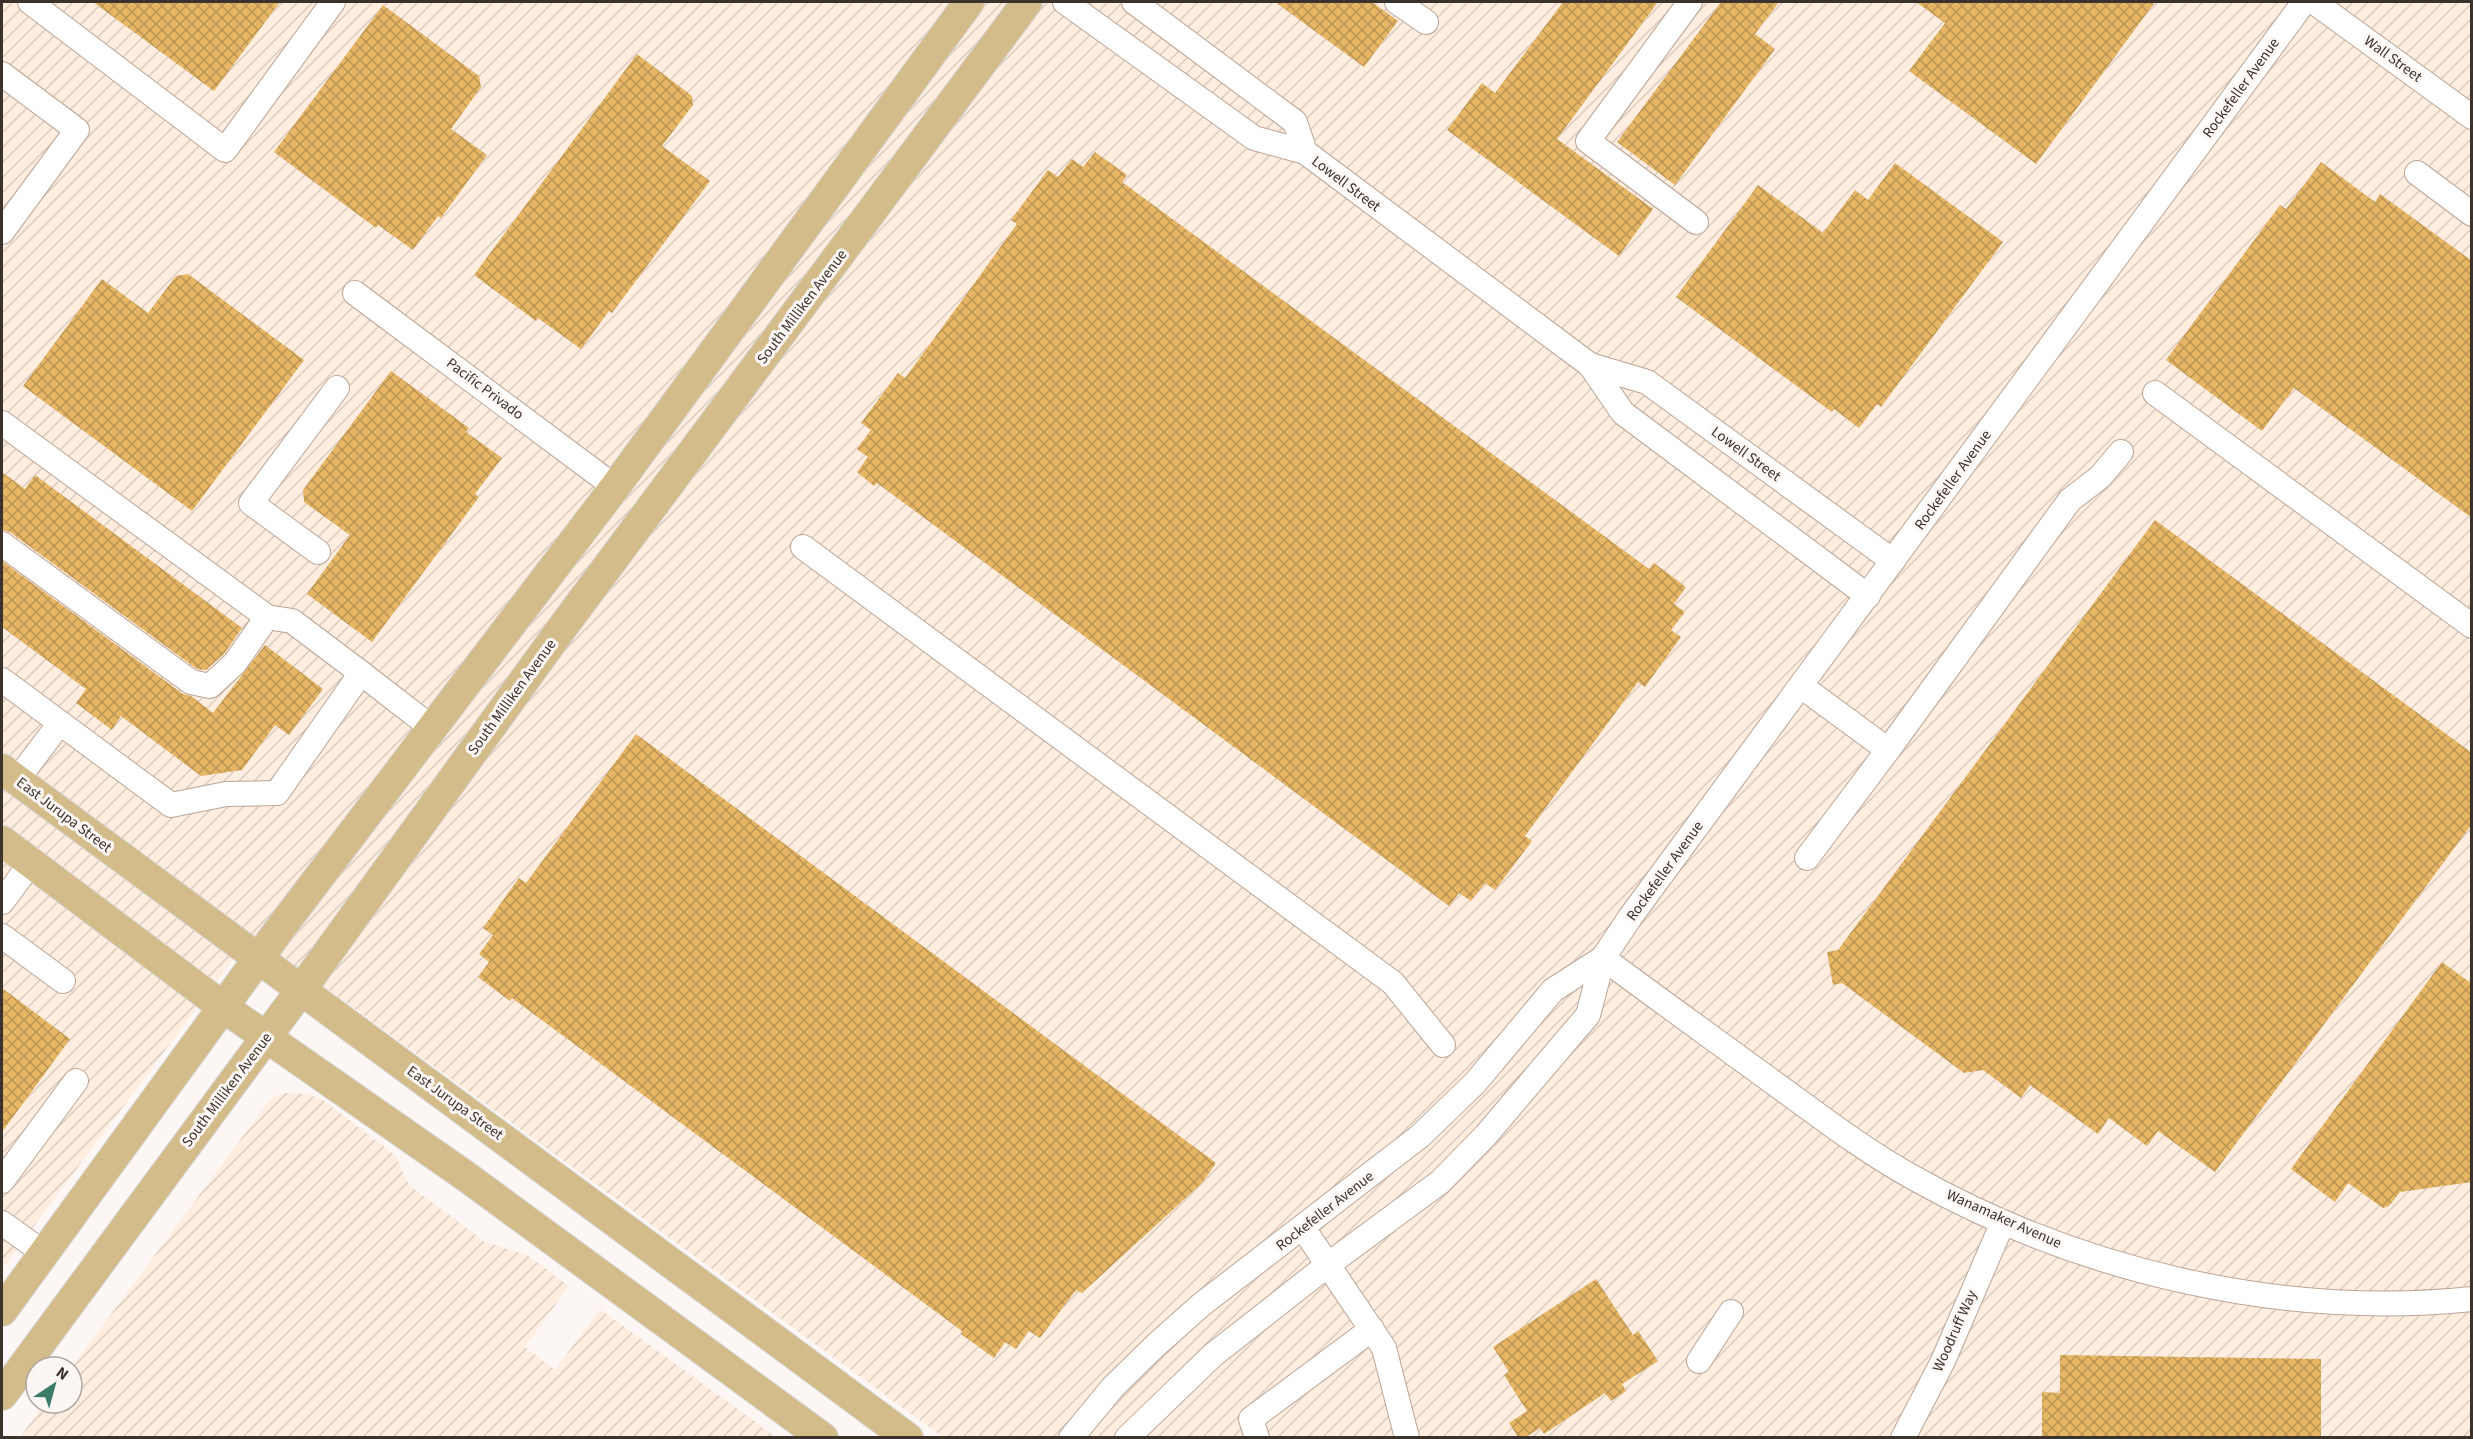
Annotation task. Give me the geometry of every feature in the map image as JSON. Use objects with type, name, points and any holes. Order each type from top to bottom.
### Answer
[{"type":"main road","points":[[2,1311],[259,958],[615,487],[969,2]]},
{"type":"main road","name":"South Milliken Avenue","points":[[2,1395],[267,1037],[562,628],[1027,2]]},
{"type":"main road","name":"East Jurupa Street","points":[[9,774],[908,1437]]},
{"type":"main road","points":[[2,842],[223,1007],[474,1182],[824,1437]]},
{"type":"street","points":[[30,2],[225,150],[333,2]]},
{"type":"street","name":"Lowell Street","points":[[1065,2],[1254,138],[1305,152],[1590,365],[1623,413],[1868,596]]},
{"type":"street","name":"Lowell Street","points":[[1134,2],[1295,122],[1305,152]]},
{"type":"street","points":[[1397,2],[1426,22]]},
{"type":"street","points":[[1690,2],[1588,141],[1696,222]]},
{"type":"street","name":"Rockefeller Avenue","points":[[1071,1437],[1113,1388],[1156,1345],[1201,1305],[1420,1136],[1475,1083],[1553,990],[1603,958],[2304,2]]},
{"type":"street","name":"Wall Street","points":[[2314,2],[2472,117]]},
{"type":"street","points":[[2,74],[77,130],[2,232]]},
{"type":"street","points":[[2417,173],[2472,214]]},
{"type":"street","name":"Pacific Privado","points":[[355,293],[615,487]]},
{"type":"street","name":"Lowell Street","points":[[1590,365],[1647,382],[1893,561]]},
{"type":"street","points":[[318,552],[251,503],[337,388]]},
{"type":"street","points":[[2155,393],[2472,626]]},
{"type":"street","points":[[2,423],[267,616],[292,621],[432,728]]},
{"type":"street","points":[[1808,858],[2070,500],[2100,477],[2121,452]]},
{"type":"street","points":[[2,543],[191,682],[210,686],[236,663],[267,616]]},
{"type":"street","points":[[803,547],[1393,983],[1443,1045]]},
{"type":"street","points":[[2,680],[171,805],[226,794],[277,793],[361,673]]},
{"type":"street","points":[[1801,686],[1887,750]]},
{"type":"street","points":[[9,774],[60,723]]},
{"type":"street","points":[[2,902],[31,863]]},
{"type":"street","points":[[2,936],[63,981]]},
{"type":"street","name":"Rockefeller Avenue","points":[[1127,1437],[1213,1355],[1329,1264],[1440,1182],[1494,1127],[1588,1016],[1603,958]]},
{"type":"street","name":"Wanamaker Avenue","points":[[1603,958],[1841,1132],[1913,1178],[2002,1222],[2070,1248],[2133,1268],[2213,1286],[2281,1297],[2352,1303],[2444,1302],[2472,1299]]},
{"type":"street","points":[[2,1181],[76,1081]]},
{"type":"street","name":"Woodruff Way","points":[[1903,1437],[1943,1361],[2002,1222]]},
{"type":"street","points":[[2,1223],[44,1253]]},
{"type":"street","points":[[1303,1228],[1384,1348],[1407,1437]]},
{"type":"street","points":[[1699,1361],[1731,1312]]},
{"type":"street","points":[[1257,1437],[1251,1419],[1372,1329]]},
{"type":"shaded area","points":[[2,2],[2471,2],[2471,1437],[943,1437],[252,934],[2,1269]]},
{"type":"shaded area","points":[[285,1093],[306,1094],[323,1100],[395,1155],[409,1185],[485,1242],[527,1255],[569,1286],[525,1347],[555,1370],[600,1309],[776,1437],[20,1437],[36,1415],[84,1415],[84,1355],[81,1355],[269,1101]]},
{"type":"building","points":[[93,2],[280,2],[214,91]]},
{"type":"building","points":[[1275,2],[1372,2],[1398,21],[1364,67]]},
{"type":"building","points":[[1563,2],[1658,2],[1557,139],[1653,209],[1619,256],[1447,130],[1482,83],[1495,93]]},
{"type":"building","points":[[1721,2],[1779,2],[1755,34],[1775,49],[1675,185],[1617,142]]},
{"type":"building","points":[[1916,2],[2155,2],[2036,164],[1909,71],[1945,23]]},
{"type":"building","points":[[383,5],[479,76],[481,87],[451,129],[487,155],[441,218],[438,216],[413,250],[378,225],[376,228],[274,152]]},
{"type":"building","points":[[637,54],[692,96],[693,105],[662,146],[710,181],[612,313],[609,311],[581,349],[538,318],[536,321],[474,275]]},
{"type":"building","points":[[1095,152],[1127,175],[1122,182],[1649,569],[1654,563],[1686,587],[1674,604],[1685,612],[1671,630],[1681,637],[1645,687],[1638,682],[1525,836],[1532,841],[1495,890],[1485,883],[1471,901],[1459,893],[1449,906],[877,483],[874,486],[857,472],[868,457],[857,449],[871,430],[861,423],[898,373],[905,378],[1017,224],[1011,220],[1048,170],[1058,177],[1072,159],[1083,167]]},
{"type":"building","points":[[2321,162],[2375,202],[2380,194],[2472,261],[2472,518],[2294,388],[2262,431],[2166,360],[2280,205],[2286,209]]},
{"type":"building","points":[[1895,163],[2003,242],[1881,407],[1877,404],[1859,428],[1834,409],[1832,412],[1676,297],[1758,185],[1823,233],[1855,190],[1868,200]]},
{"type":"building","points":[[188,274],[304,360],[192,511],[23,386],[102,279],[148,313],[176,276]]},
{"type":"building","points":[[391,371],[469,428],[466,432],[502,458],[475,494],[479,497],[372,642],[307,594],[350,535],[304,502],[303,490]]},
{"type":"building","points":[[2,472],[25,489],[35,475],[242,628],[224,654],[206,670],[197,669],[10,532],[2,530]]},
{"type":"building","points":[[2155,520],[2472,753],[2472,824],[2215,1172],[2158,1131],[2147,1146],[2109,1118],[2098,1134],[2030,1085],[2021,1098],[1983,1070],[1964,1073],[1842,983],[1833,985],[1827,952],[1838,950]]},
{"type":"building","points":[[2,561],[183,694],[191,696],[213,713],[265,645],[323,689],[289,735],[275,725],[242,770],[201,776],[121,716],[112,730],[76,703],[86,689],[2,627]]},
{"type":"building","points":[[636,734],[1216,1163],[1202,1183],[1082,1293],[1076,1290],[1040,1338],[1029,1331],[1016,1349],[1005,1342],[994,1358],[961,1334],[962,1331],[512,998],[510,1001],[478,977],[489,962],[479,954],[493,935],[483,928],[519,878],[526,883]]},
{"type":"building","points":[[2442,962],[2472,984],[2472,1182],[2400,1192],[2389,1206],[2383,1208],[2348,1183],[2335,1202],[2291,1169]]},
{"type":"building","points":[[2,988],[70,1039],[2,1132]]},
{"type":"building","points":[[1596,1279],[1633,1335],[1638,1331],[1658,1361],[1622,1384],[1626,1391],[1611,1401],[1605,1393],[1544,1434],[1540,1428],[1526,1437],[1518,1437],[1509,1423],[1527,1411],[1504,1375],[1509,1372],[1493,1347]]},
{"type":"building","points":[[2060,1355],[2321,1359],[2321,1437],[2042,1437],[2042,1392],[2060,1393]]}]
